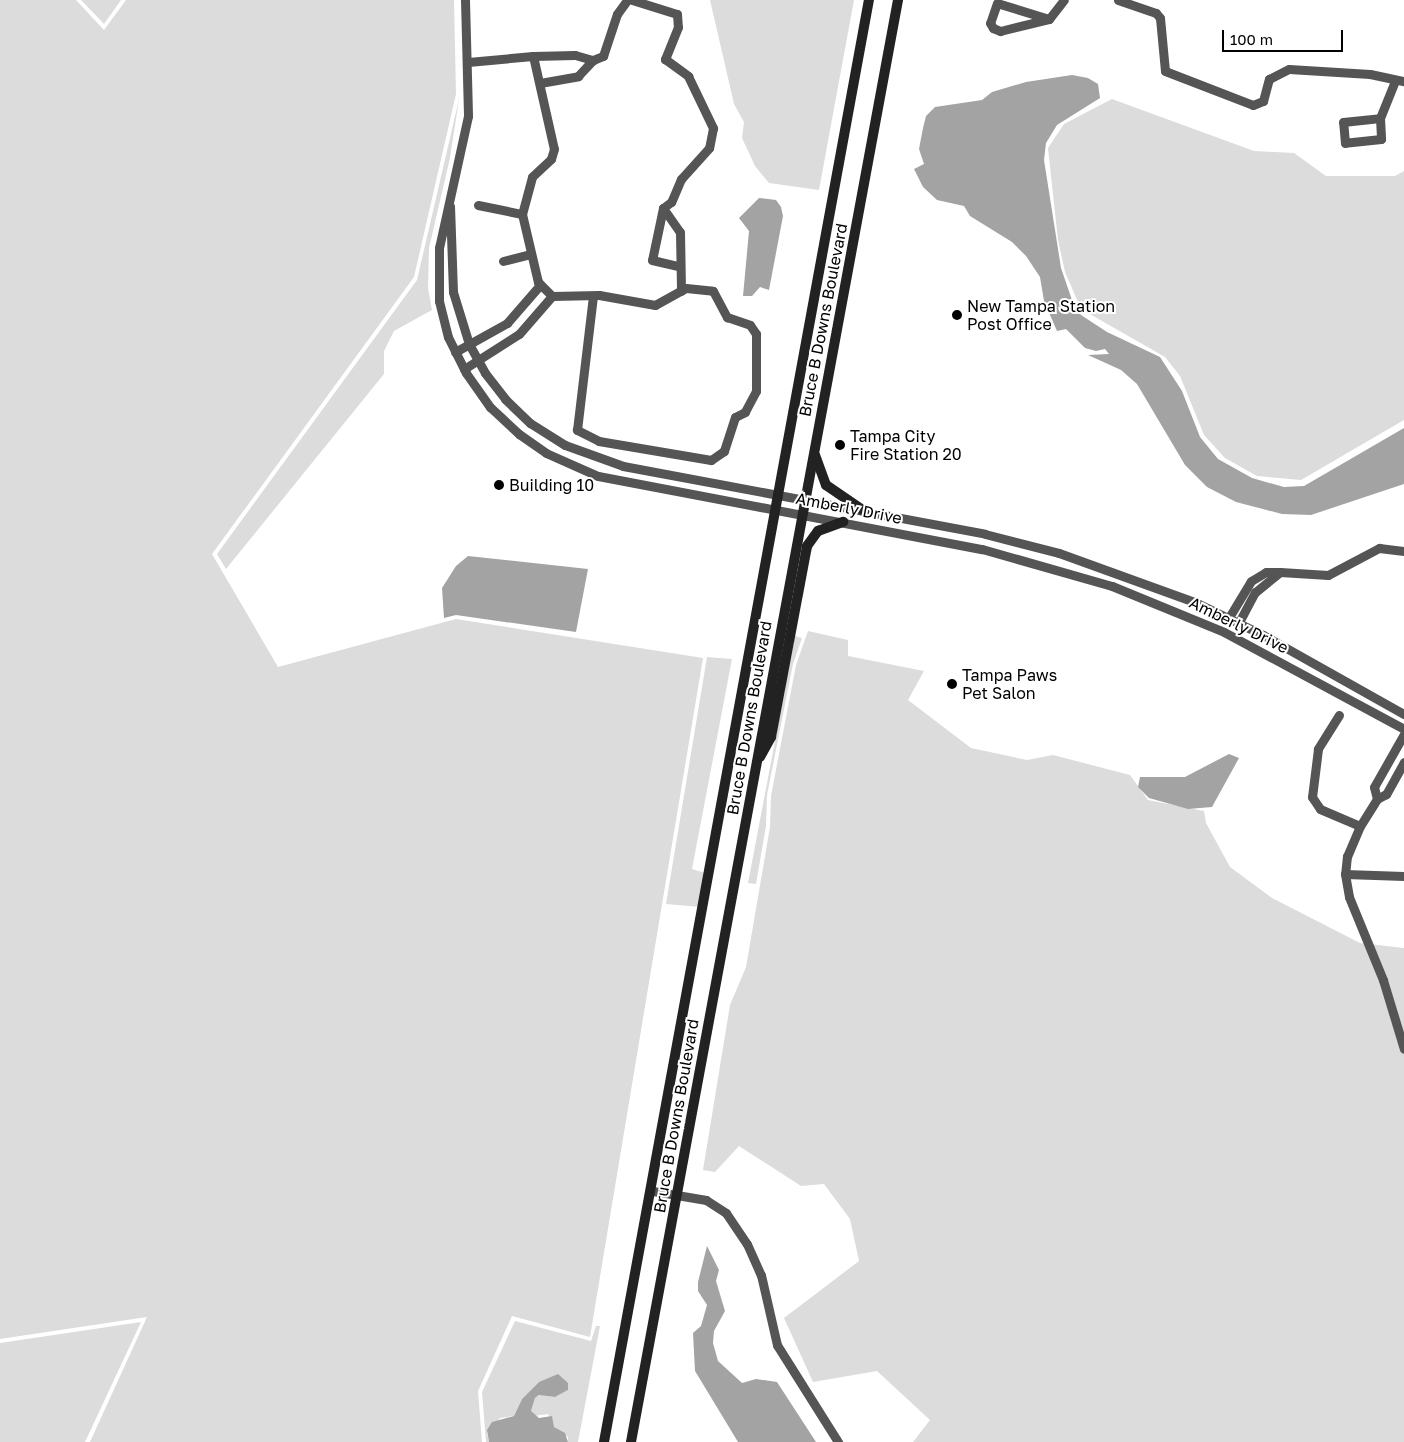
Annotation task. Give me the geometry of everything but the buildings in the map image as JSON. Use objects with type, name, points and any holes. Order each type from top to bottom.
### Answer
[{"type":"main road","name":"Bruce B Downs Boulevard","points":[[604,1442],[653,1191],[869,0]]},
{"type":"main road","name":"Bruce B Downs Boulevard","points":[[631,1442],[898,0]]},
{"type":"main road","points":[[814,451],[826,485],[864,511]]},
{"type":"main road","points":[[756,765],[771,737],[807,546],[818,531],[843,522]]},
{"type":"street","name":"Amberly Drive","points":[[465,0],[468,116],[450,206],[439,248],[438,283],[443,318],[455,352],[479,393],[504,421],[533,445],[572,467],[613,480],[982,549],[1112,586],[1224,632],[1404,729]]},
{"type":"street","points":[[540,84],[578,76],[593,60],[603,56],[617,14],[627,0]]},
{"type":"street","points":[[632,0],[677,14],[678,27],[665,59],[688,76],[713,128],[709,148],[681,179],[671,202],[663,208],[652,260],[679,266]]},
{"type":"street","points":[[1049,19],[997,3],[990,22],[992,28],[1000,31],[1049,19],[1064,0]]},
{"type":"street","points":[[1118,0],[1156,13],[1160,18],[1165,71],[1253,105],[1263,101],[1269,79],[1289,68],[1370,74],[1400,81],[1380,118],[1381,139],[1344,143],[1343,122],[1380,118]]},
{"type":"street","points":[[468,62],[533,56],[575,55],[593,60]]},
{"type":"street","points":[[533,56],[554,149],[551,159],[532,177],[522,214],[540,285],[552,296],[593,296],[655,305],[680,291],[712,291],[728,318],[750,325],[756,334],[756,391],[745,412],[735,417],[724,451],[712,460],[599,441],[577,430],[593,296]]},
{"type":"street","points":[[478,205],[522,214]]},
{"type":"street","name":"Amberly Drive","points":[[450,206],[452,292],[469,344],[500,393],[524,417],[548,435],[584,454],[623,466],[985,534],[1059,553],[1197,603],[1404,714]]},
{"type":"street","points":[[663,208],[680,232],[680,291]]},
{"type":"street","points":[[503,260],[531,254]]},
{"type":"street","points":[[455,352],[499,329],[540,285]]},
{"type":"street","points":[[464,369],[508,342],[552,296]]},
{"type":"street","points":[[499,329],[508,342]]},
{"type":"street","points":[[1232,621],[1246,586],[1266,572],[1328,574],[1379,548],[1404,551]]},
{"type":"street","points":[[1224,632],[1254,592],[1280,572]]},
{"type":"street","points":[[1246,586],[1254,592]]},
{"type":"street","points":[[1339,715],[1318,749],[1312,798],[1320,809],[1360,826]]},
{"type":"street","points":[[1377,799],[1374,787],[1404,734]]},
{"type":"street","points":[[1404,762],[1386,794],[1377,799],[1360,826],[1347,856],[1345,874],[1348,897],[1383,980],[1404,1049]]},
{"type":"street","points":[[1345,874],[1404,876]]},
{"type":"street","points":[[653,1191],[706,1200],[718,1207],[746,1244],[761,1276],[777,1345],[838,1442]]},
{"type":"shaded area","points":[[0,0],[76,0],[104,30],[126,0],[454,0],[456,94],[414,277],[212,554],[278,667],[456,619],[703,658],[590,1337],[512,1316],[478,1391],[482,1442],[90,1442],[147,1317],[0,1339]]},
{"type":"shaded area","points":[[81,0],[121,0],[104,24]]},
{"type":"shaded area","points":[[710,0],[854,0],[819,190],[769,183],[755,166],[742,138],[744,122],[734,104]]},
{"type":"shaded area","points":[[1072,75],[1088,78],[1098,84],[1100,98],[1057,125],[1046,143],[1044,160],[1061,268],[1073,303],[1081,315],[1107,332],[1160,357],[1182,391],[1200,437],[1218,459],[1252,478],[1284,487],[1304,486],[1404,428],[1404,484],[1311,515],[1282,514],[1236,502],[1207,487],[1185,465],[1137,384],[1121,370],[1088,355],[1109,354],[1105,349],[1096,351],[1085,348],[1066,329],[1057,331],[1044,301],[1040,277],[1026,256],[1012,242],[970,216],[964,206],[937,200],[923,187],[914,169],[924,164],[919,149],[923,128],[926,116],[935,107],[982,100],[992,92],[1026,82]]},
{"type":"shaded area","points":[[459,99],[450,158],[429,248],[428,288],[432,310],[394,331],[384,351],[384,374],[226,569],[217,554],[417,280]]},
{"type":"shaded area","points":[[1112,99],[1254,151],[1294,153],[1326,176],[1395,176],[1404,171],[1404,420],[1301,480],[1257,476],[1225,458],[1204,435],[1180,376],[1165,357],[1081,309],[1065,272],[1058,240],[1048,148],[1064,124]]},
{"type":"shaded area","points":[[759,198],[776,200],[781,207],[783,216],[769,290],[760,287],[752,296],[743,296],[749,231],[739,218]]},
{"type":"shaded area","points":[[468,556],[588,569],[576,632],[456,615],[444,618],[442,588],[456,566]]},
{"type":"shaded area","points":[[808,631],[848,640],[848,656],[924,671],[908,700],[971,748],[1027,760],[1053,755],[1130,775],[1148,800],[1204,811],[1206,823],[1230,867],[1272,898],[1360,943],[1404,948],[1404,1442],[913,1442],[930,1420],[877,1371],[813,1382],[784,1318],[859,1261],[850,1219],[824,1184],[801,1186],[739,1146],[715,1172],[703,1170],[730,1005],[746,967],[770,827],[771,796],[796,665]]},
{"type":"shaded area","points":[[795,636],[802,638],[793,664],[767,795],[766,826],[756,884],[748,883]]},
{"type":"shaded area","points":[[707,657],[732,659],[692,869],[705,873],[700,907],[666,904]]},
{"type":"shaded area","points":[[1229,754],[1239,758],[1212,807],[1188,809],[1149,798],[1138,787],[1140,777],[1185,777]]},
{"type":"shaded area","points":[[707,1246],[719,1270],[716,1281],[725,1311],[714,1331],[713,1343],[718,1361],[742,1383],[756,1379],[777,1382],[816,1442],[738,1442],[695,1371],[693,1333],[701,1326],[707,1305],[698,1291],[698,1282]]},
{"type":"shaded area","points":[[515,1321],[591,1341],[596,1326],[600,1326],[578,1442],[568,1442],[568,1437],[554,1427],[548,1414],[534,1416],[531,1411],[535,1398],[540,1395],[555,1397],[568,1390],[539,1382],[522,1399],[514,1416],[500,1418],[487,1433],[489,1442],[486,1442],[482,1392]]},
{"type":"shaded area","points":[[141,1322],[85,1442],[0,1442],[0,1343]]},
{"type":"shaded area","points":[[558,1374],[568,1383],[568,1390],[555,1397],[539,1395],[535,1398],[531,1411],[539,1418],[552,1416],[554,1427],[565,1433],[568,1442],[489,1442],[487,1430],[492,1422],[514,1416],[522,1399],[539,1382]]},
{"type":"place","name":"New Tampa Station Post Office","points":[[957,315]]},
{"type":"place","name":"Tampa City Fire Station 20","points":[[840,445]]},
{"type":"place","name":"Building 10","points":[[499,485]]},
{"type":"place","name":"Tampa Paws Pet Salon","points":[[952,684]]}]
